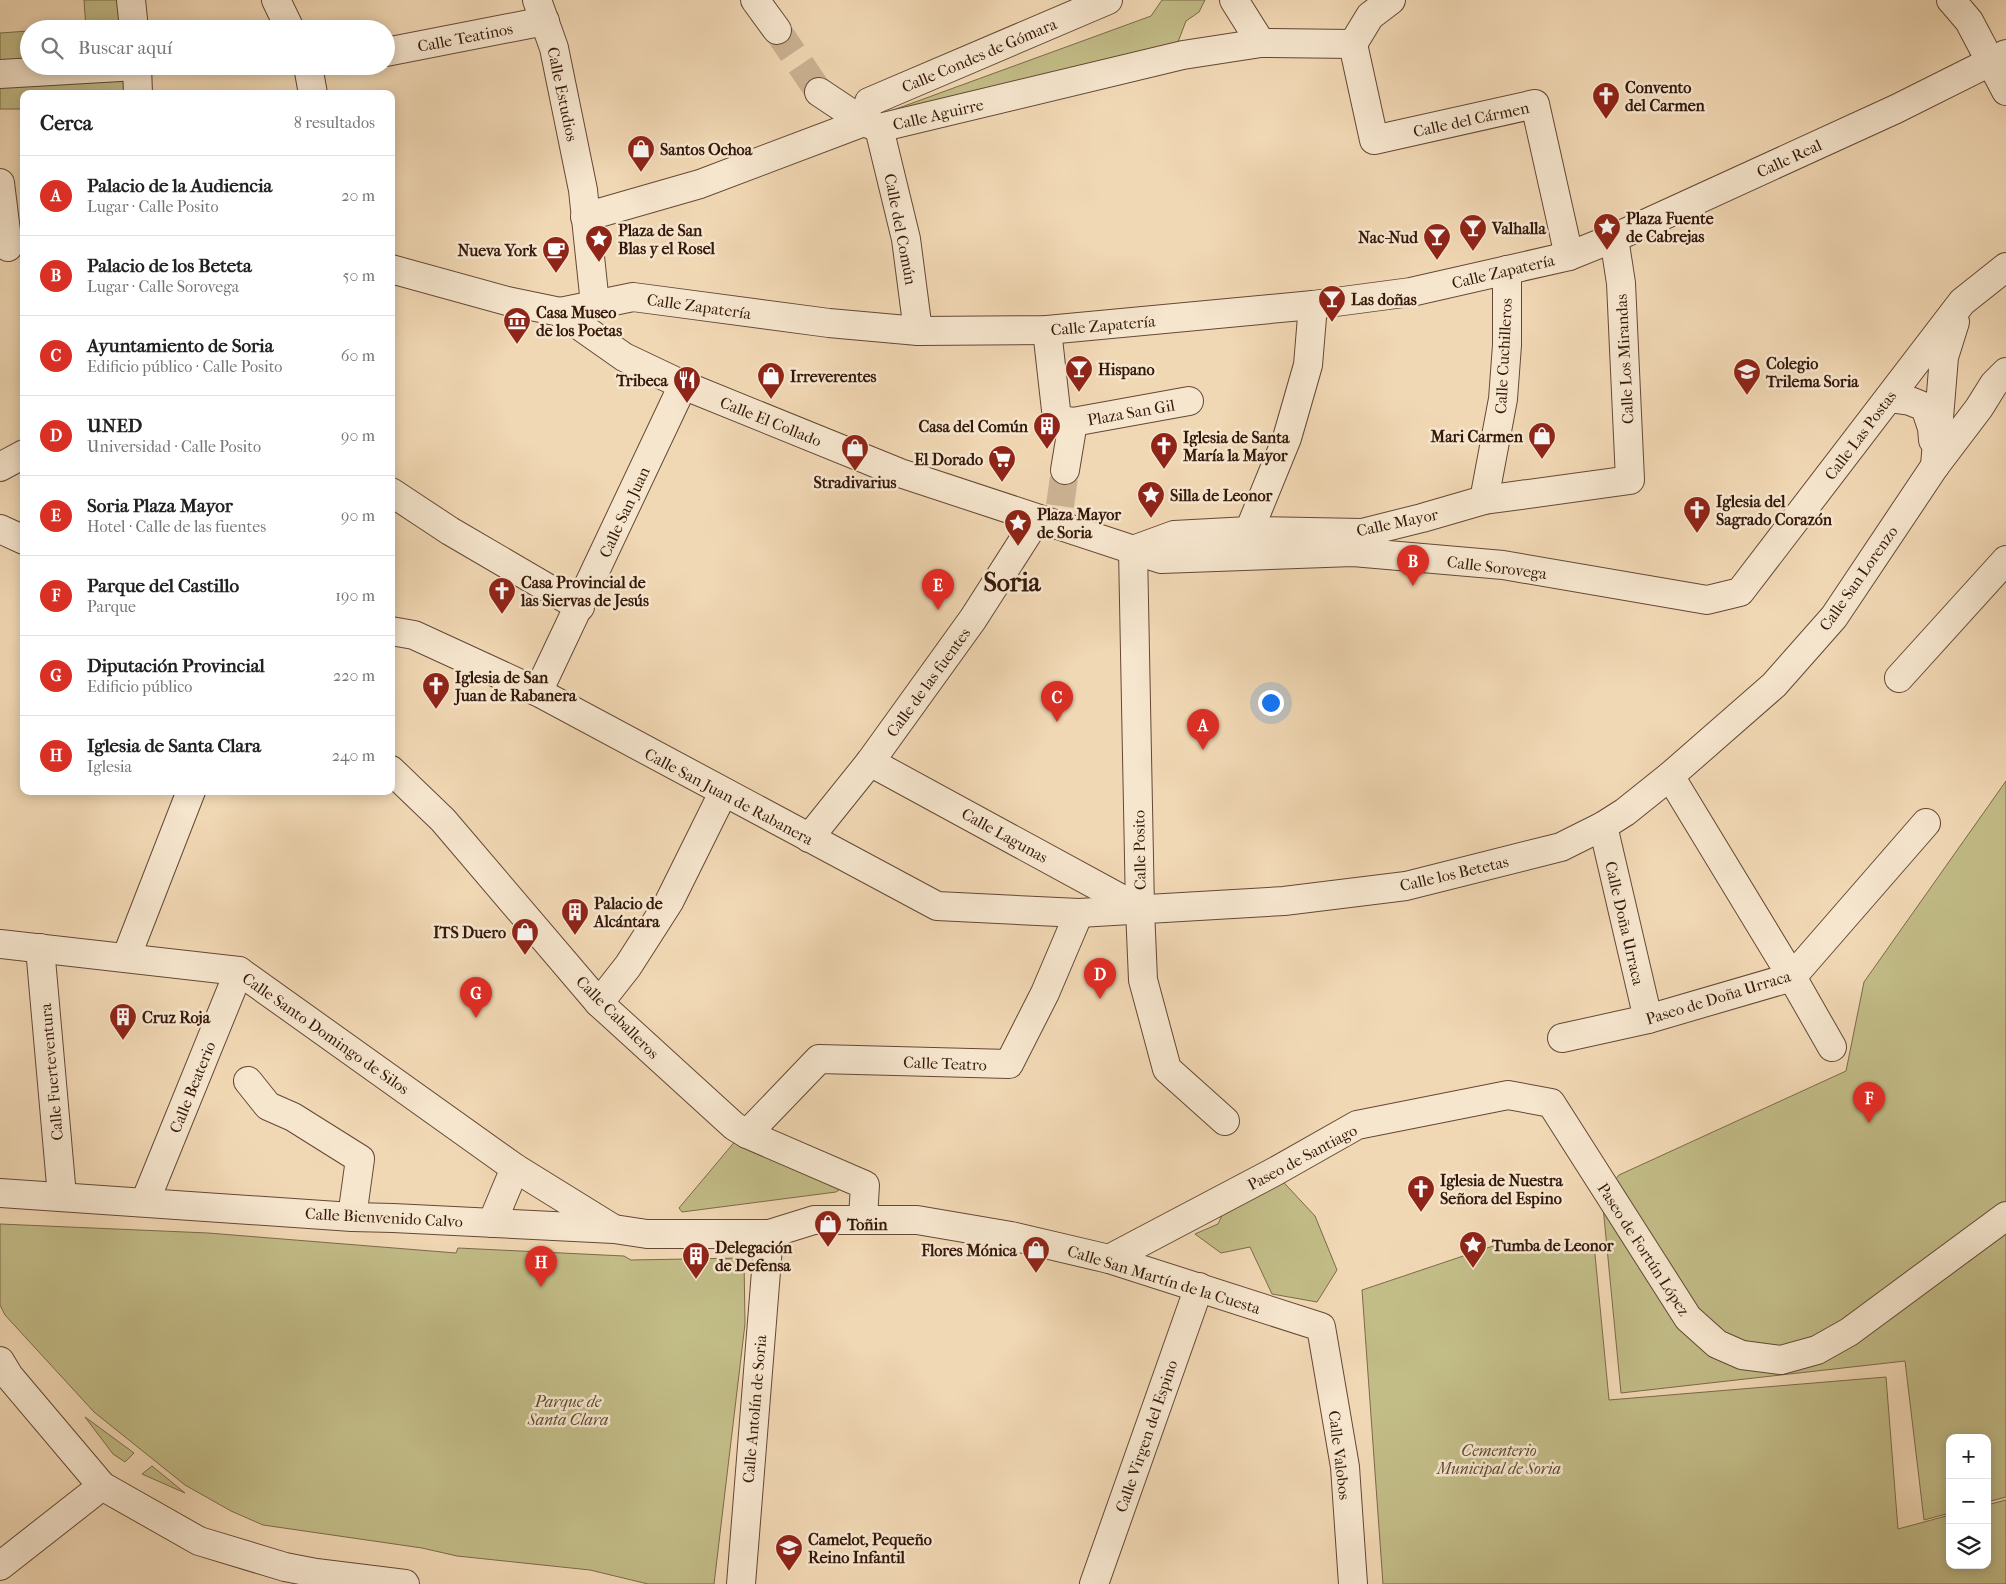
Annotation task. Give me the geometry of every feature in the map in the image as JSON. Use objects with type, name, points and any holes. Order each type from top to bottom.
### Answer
[{"type":"street","points":[[132,0],[133,20]]},
{"type":"street","points":[[276,0],[286,20]]},
{"type":"street","points":[[755,0],[777,30]]},
{"type":"street","name":"Calle Condes de Gómara","points":[[872,125],[869,102],[1108,0]]},
{"type":"street","points":[[1234,0],[1261,44]]},
{"type":"street","points":[[1352,44],[1370,16],[1391,0]]},
{"type":"street","points":[[1951,0],[1999,58],[2006,91]]},
{"type":"street","name":"Calle Teatinos","points":[[395,50],[541,11]]},
{"type":"street","name":"Calle Estudios","points":[[541,11],[554,48],[583,190],[585,217]]},
{"type":"street","name":"Calle Aguirre","points":[[585,217],[700,184],[872,125],[1183,55],[1261,44],[1352,44]]},
{"type":"street","name":"Calle del Cármen","points":[[1352,44],[1374,140],[1535,104],[1569,256]]},
{"type":"street","name":"Calle Real","points":[[1569,256],[1614,238],[1896,109],[1999,58]]},
{"type":"street","points":[[0,74],[20,73]]},
{"type":"street","points":[[137,75],[138,90]]},
{"type":"street","points":[[819,92],[872,125]]},
{"type":"street","name":"Calle del Común","points":[[872,125],[906,239],[918,332]]},
{"type":"street","points":[[0,183],[11,247]]},
{"type":"street","points":[[560,312],[595,304],[585,217]]},
{"type":"street","name":"Calle Los Mirandas","points":[[1614,238],[1621,283],[1630,480]]},
{"type":"street","name":"Calle Zapatería","points":[[595,304],[633,297],[829,323],[918,332],[1047,330],[1314,305],[1411,292],[1569,256]]},
{"type":"street","name":"Calle Las Postas","points":[[1740,592],[1962,302],[2006,267]]},
{"type":"street","name":"Calle El Collado","points":[[395,270],[507,301],[560,312],[624,356],[683,385],[900,473],[1051,517],[1133,550],[1161,559]]},
{"type":"street","name":"Calle Cuchilleros","points":[[1484,500],[1503,399],[1506,345],[1506,270]]},
{"type":"street","points":[[1935,466],[1944,356],[1962,302]]},
{"type":"street","points":[[1249,531],[1287,438],[1308,365],[1314,305]]},
{"type":"street","points":[[1047,330],[1057,419],[1073,422],[1066,470]]},
{"type":"street","name":"Calle San Lorenzo","points":[[1774,685],[1834,617],[1935,466],[1979,408],[1994,384],[2006,372]]},
{"type":"street","name":"Calle San Juan","points":[[538,692],[580,607],[683,385]]},
{"type":"street","points":[[1889,398],[1910,401],[1925,407],[1932,428],[1935,466]]},
{"type":"street","name":"Plaza San Gil","points":[[1073,422],[1189,402]]},
{"type":"street","points":[[0,467],[20,456]]},
{"type":"street","name":"Calle Mayor","points":[[1133,550],[1174,536],[1249,531],[1362,532],[1422,518],[1484,500],[1630,480]]},
{"type":"street","points":[[395,495],[450,531],[580,607]]},
{"type":"street","name":"Calle de las fuentes","points":[[808,838],[870,762],[973,619],[1051,517]]},
{"type":"street","points":[[0,529],[20,538]]},
{"type":"street","name":"Calle Posito","points":[[1133,550],[1143,980],[1167,1070],[1224,1121]]},
{"type":"street","name":"Calle Sorovega","points":[[1161,559],[1352,552],[1503,565],[1707,600],[1740,592]]},
{"type":"street","points":[[1899,678],[2006,560]]},
{"type":"street","name":"Calle San Juan de Rabanera","points":[[395,632],[414,635],[538,692],[937,906],[1079,912]]},
{"type":"street","name":"Calle los Betetas","points":[[1079,912],[1284,901],[1406,886],[1560,847],[1603,826],[1625,812],[1670,776],[1774,685]]},
{"type":"street","name":"Calle Lagunas","points":[[870,762],[1140,909]]},
{"type":"street","name":"Calle Caballeros","points":[[395,774],[443,820],[599,1003],[734,1126],[747,1134],[865,1185],[864,1218]]},
{"type":"street","points":[[1670,776],[1832,1047]]},
{"type":"street","points":[[599,1003],[628,966],[669,902],[724,793]]},
{"type":"street","points":[[126,958],[189,795]]},
{"type":"street","name":"Paseo de Doña Urraca","points":[[1562,1038],[1648,1019],[1792,978],[1926,823]]},
{"type":"street","name":"Calle Doña Urraca","points":[[1603,826],[1648,1019]]},
{"type":"street","name":"Calle Teatro","points":[[747,1134],[819,1059],[1009,1064],[1045,993],[1079,912]]},
{"type":"street","name":"Calle Santo Domingo de Silos","points":[[0,944],[238,971],[515,1168],[614,1229]]},
{"type":"street","name":"Calle Fuerteventura","points":[[40,948],[62,1196]]},
{"type":"street","name":"Calle Beaterio","points":[[146,1202],[238,971]]},
{"type":"street","points":[[248,1081],[268,1106],[293,1116],[360,1158],[352,1217]]},
{"type":"street","name":"Paseo de Fortún López","points":[[1508,1095],[1551,1103],[1688,1318],[1717,1344],[1742,1355],[1781,1360],[1817,1350],[1849,1332],[2006,1216]]},
{"type":"street","name":"Paseo de Santiago","points":[[1109,1259],[1357,1126],[1508,1095]]},
{"type":"street","points":[[492,1223],[515,1168]]},
{"type":"street","name":"Calle Bienvenido Calvo","points":[[0,1193],[352,1217],[614,1229],[647,1234],[769,1234]]},
{"type":"street","name":"Calle San Martín de la Cuesta","points":[[769,1234],[814,1220],[864,1218],[916,1220],[971,1228],[1109,1259],[1321,1326]]},
{"type":"street","name":"Calle Antolín de Soria","points":[[741,1584],[769,1234]]},
{"type":"street","name":"Calle Virgen del Espino","points":[[1094,1584],[1198,1288]]},
{"type":"street","name":"Calle Valobos","points":[[1321,1326],[1345,1467],[1353,1584]]},
{"type":"street","points":[[0,1361],[9,1376],[102,1486],[198,1541],[285,1567],[406,1584]]},
{"type":"street","points":[[0,1566],[102,1486]]},
{"type":"green space","points":[[84,0],[140,0],[141,20],[85,20]]},
{"type":"green space","points":[[1162,0],[1205,0],[1199,12],[1186,21],[1176,47],[885,113],[1151,16]]},
{"type":"green space","points":[[20,32],[20,75],[145,75],[146,90],[20,90],[20,109],[0,109],[0,33]]},
{"type":"green space","points":[[2006,781],[2006,1497],[1991,1501],[1991,1434],[1946,1434],[1946,1514],[1924,1520],[1905,1361],[1621,1393],[1602,1196],[1619,1175],[1846,1071],[1864,982]]},
{"type":"green space","points":[[737,1139],[839,1186],[839,1190],[836,1192],[682,1212],[679,1208]]},
{"type":"green space","points":[[1274,1172],[1315,1216],[1337,1270],[1317,1302],[1272,1294],[1250,1247],[1221,1253],[1195,1234],[1218,1224],[1232,1194]]},
{"type":"green space","name":"Parque de Santa Clara","points":[[0,1224],[208,1233],[456,1253],[458,1248],[624,1256],[631,1260],[744,1258],[745,1324],[714,1584],[648,1584],[590,1570],[457,1556],[422,1548],[263,1525],[231,1511],[185,1485],[94,1412],[5,1315],[0,1305]]},
{"type":"green space","name":"Cementerio Municipal de Soria","points":[[1594,1244],[1609,1400],[1886,1377],[1898,1529],[1946,1516],[1946,1569],[1991,1569],[1991,1504],[2006,1500],[2006,1584],[1383,1584],[1362,1290],[1493,1246]]},
{"type":"green space","points":[[85,1417],[134,1453],[125,1462],[113,1454]]},
{"type":"green space","points":[[152,1466],[185,1493],[142,1474]]},
{"type":"tunnel","points":[[777,30],[819,92]]},
{"type":"tunnel","points":[[1060,506],[1065,470]]},
{"type":"place","name":"Convento del Carmen","points":[[1606,120]]},
{"type":"place","name":"Santos Ochoa","points":[[641,173]]},
{"type":"place","name":"Plaza Fuente de Cabrejas","points":[[1607,251]]},
{"type":"place","name":"Valhalla","points":[[1473,252]]},
{"type":"place","name":"Nac-Nud","points":[[1437,261]]},
{"type":"place","name":"Plaza de San Blas y el Rosel","points":[[599,263]]},
{"type":"place","name":"Nueva York","points":[[556,274]]},
{"type":"place","name":"Las doñas","points":[[1332,323]]},
{"type":"place","name":"Casa Museo de los Poetas","points":[[517,345]]},
{"type":"place","name":"Hispano","points":[[1079,393]]},
{"type":"place","name":"Colegio Trilema Soria","points":[[1747,396]]},
{"type":"place","name":"Irreverentes","points":[[771,400]]},
{"type":"place","name":"Tribeca","points":[[687,404]]},
{"type":"place","name":"Casa del Común","points":[[1047,450]]},
{"type":"place","name":"Mari Carmen","points":[[1542,460]]},
{"type":"place","name":"Iglesia de Santa María la Mayor","points":[[1164,470]]},
{"type":"place","name":"Stradivarius","points":[[855,472]]},
{"type":"place","name":"El Dorado","points":[[1002,483]]},
{"type":"place","name":"Silla de Leonor","points":[[1151,519]]},
{"type":"place","name":"Iglesia del Sagrado Corazón","points":[[1697,534]]},
{"type":"place","name":"Plaza Mayor de Soria","points":[[1018,547]]},
{"type":"place","name":"Palacio de los Beteta","points":[[1413,586]]},
{"type":"place","name":"Soria Plaza Mayor","points":[[938,610]]},
{"type":"place","name":"Casa Provincial de las Siervas de Jesús","points":[[502,615]]},
{"type":"place","name":"Iglesia de San Juan de Rabanera","points":[[436,710]]},
{"type":"place","name":"Ayuntamiento de Soria","points":[[1057,722]]},
{"type":"place","name":"Palacio de la Audiencia","points":[[1203,750]]},
{"type":"place","name":"Palacio de Alcántara","points":[[575,936]]},
{"type":"place","name":"ITS Duero","points":[[525,956]]},
{"type":"place","name":"UNED","points":[[1100,999]]},
{"type":"place","name":"Diputación Provincial","points":[[476,1018]]},
{"type":"place","name":"Cruz Roja","points":[[123,1041]]},
{"type":"place","name":"Parque del Castillo","points":[[1869,1123]]},
{"type":"place","name":"Iglesia de Nuestra Señora del Espino","points":[[1421,1213]]},
{"type":"place","name":"Toñin","points":[[828,1248]]},
{"type":"place","name":"Tumba de Leonor","points":[[1473,1269]]},
{"type":"place","name":"Flores Mónica","points":[[1036,1274]]},
{"type":"place","name":"Delegación de Defensa","points":[[696,1280]]},
{"type":"place","name":"Iglesia de Santa Clara","points":[[541,1287]]},
{"type":"place","name":"Camelot, Pequeño Reino Infantil","points":[[789,1572]]},
{"type":"district","name":"Soria","points":[[1012,582]]}]
